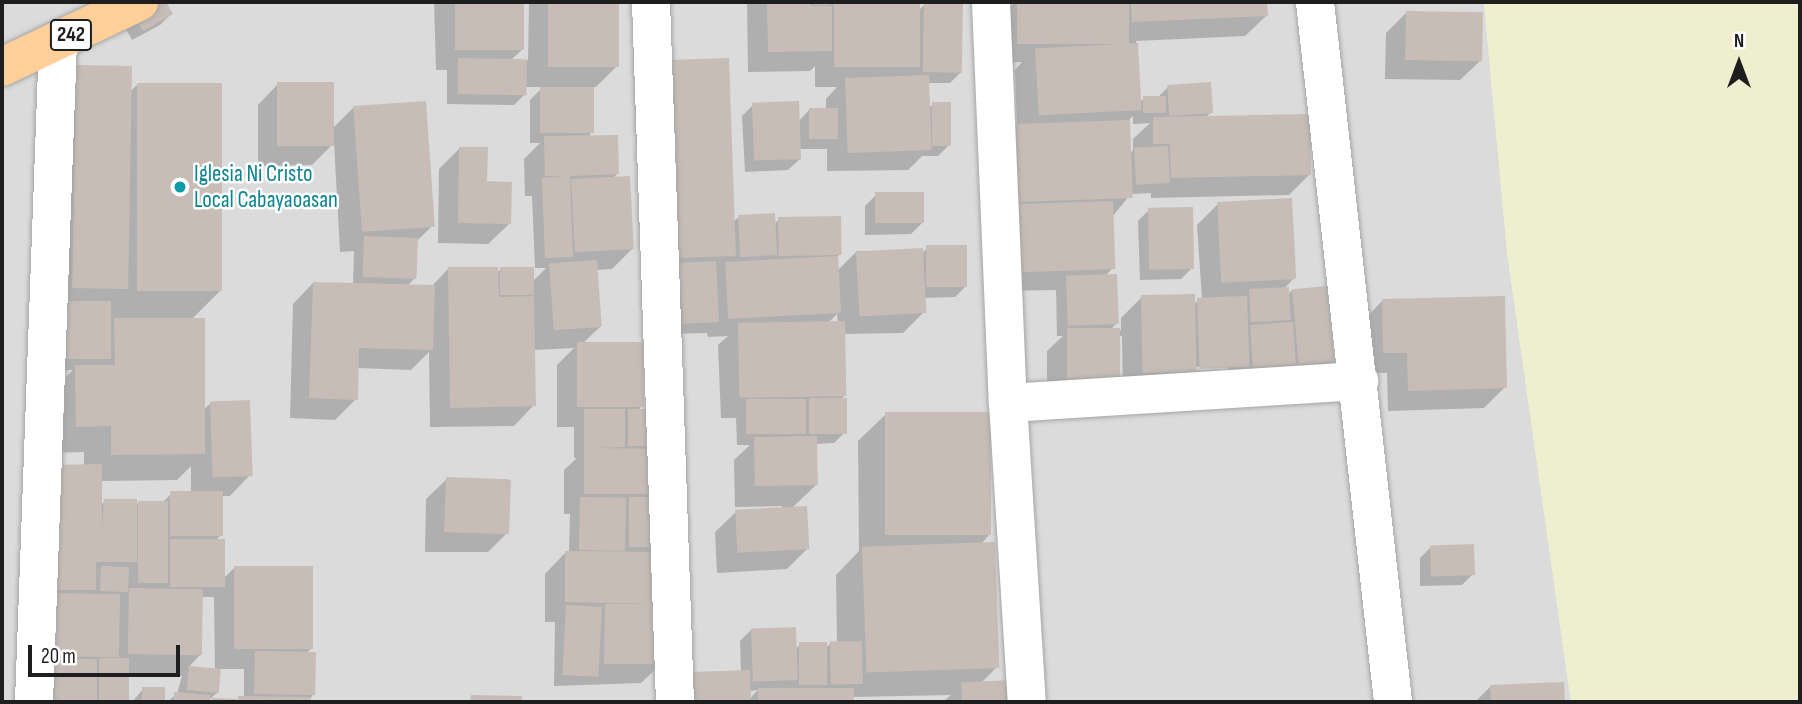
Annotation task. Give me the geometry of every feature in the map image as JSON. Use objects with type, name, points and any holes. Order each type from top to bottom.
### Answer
[{"type":"main road","name":"242","points":[[2,67],[139,2]]},
{"type":"street","points":[[651,2],[675,702]]},
{"type":"street","points":[[991,2],[1008,403],[1027,702]]},
{"type":"street","points":[[1315,2],[1359,381],[1392,702]]},
{"type":"street","points":[[34,702],[58,41]]},
{"type":"street","points":[[1008,403],[1359,381]]},
{"type":"shaded area","points":[[2,2],[1484,2],[1507,252],[1571,702],[2,702]]},
{"type":"green space","points":[[1484,2],[1800,2],[1800,702],[1571,702],[1507,252]]},
{"type":"building","points":[[155,2],[166,2],[173,14],[143,31],[133,14]]},
{"type":"building","points":[[455,2],[524,2],[524,50],[455,50]]},
{"type":"building","points":[[548,2],[619,2],[619,67],[548,67]]},
{"type":"building","points":[[767,2],[811,2],[811,6],[832,6],[832,51],[768,52]]},
{"type":"building","points":[[813,2],[830,2],[830,5],[813,5]]},
{"type":"building","points":[[834,2],[920,2],[920,67],[834,67]]},
{"type":"building","points":[[924,2],[963,3],[962,73],[923,72]]},
{"type":"building","points":[[1017,2],[1129,2],[1129,44],[1017,44]]},
{"type":"building","points":[[1131,2],[1267,2],[1268,16],[1132,22]]},
{"type":"building","points":[[1406,11],[1483,12],[1482,61],[1405,60]]},
{"type":"building","points":[[1138,43],[1142,110],[1039,115],[1035,48]]},
{"type":"building","points":[[458,58],[527,59],[526,95],[457,94]]},
{"type":"building","points":[[729,58],[736,256],[668,258],[661,60]]},
{"type":"building","points":[[76,65],[132,66],[128,289],[72,288]]},
{"type":"building","points":[[929,75],[932,150],[848,153],[845,78]]},
{"type":"building","points":[[277,82],[334,82],[334,146],[277,146]]},
{"type":"building","points":[[1211,82],[1213,113],[1169,116],[1167,85]]},
{"type":"building","name":"Iglesia Ni Cristo Local Cabayaoasan","points":[[137,83],[222,83],[222,291],[137,291]]},
{"type":"building","points":[[540,87],[594,87],[594,133],[540,133]]},
{"type":"building","points":[[1143,96],[1166,96],[1166,113],[1143,113]]},
{"type":"building","points":[[426,101],[435,227],[362,232],[353,106]]},
{"type":"building","points":[[799,101],[801,159],[754,161],[752,103]]},
{"type":"building","points":[[932,102],[951,102],[951,146],[932,146]]},
{"type":"building","points":[[809,108],[838,108],[838,139],[809,139]]},
{"type":"building","points":[[1310,114],[1311,175],[1171,178],[1170,144],[1153,144],[1153,117]]},
{"type":"building","points":[[1130,120],[1133,198],[1009,202],[1006,124]]},
{"type":"building","points":[[618,135],[619,174],[570,176],[573,257],[545,258],[542,178],[564,176],[545,176],[544,136]]},
{"type":"building","points":[[1168,146],[1170,183],[1136,185],[1134,148]]},
{"type":"building","points":[[459,147],[488,147],[487,181],[512,182],[511,224],[458,223]]},
{"type":"building","points":[[630,176],[634,249],[575,252],[571,179]]},
{"type":"building","points":[[875,192],[924,192],[924,223],[875,223]]},
{"type":"building","points":[[1292,198],[1296,279],[1221,283],[1217,202]]},
{"type":"building","points":[[1113,201],[1115,269],[1020,272],[1018,204]]},
{"type":"building","points":[[1193,207],[1194,269],[1149,270],[1148,208]]},
{"type":"building","points":[[775,213],[777,255],[740,257],[738,215]]},
{"type":"building","points":[[841,216],[842,255],[779,256],[778,217]]},
{"type":"building","points":[[364,236],[418,238],[417,279],[363,277]]},
{"type":"building","points":[[926,245],[967,245],[967,287],[926,287]]},
{"type":"building","points":[[923,248],[926,313],[859,316],[856,252]]},
{"type":"building","points":[[838,256],[841,313],[728,319],[725,262]]},
{"type":"building","points":[[597,260],[602,327],[554,330],[549,263]]},
{"type":"building","points":[[716,261],[719,322],[682,324],[679,263]]},
{"type":"building","points":[[448,267],[498,267],[499,297],[534,296],[536,406],[450,408]]},
{"type":"building","points":[[500,267],[534,267],[534,295],[500,295]]},
{"type":"building","points":[[1117,274],[1119,324],[1068,326],[1066,276]]},
{"type":"building","points":[[313,282],[435,285],[433,350],[359,348],[358,400],[309,398]]},
{"type":"building","points":[[1328,286],[1335,362],[1299,365],[1292,289]]},
{"type":"building","points":[[1289,287],[1291,320],[1251,322],[1249,289]]},
{"type":"building","points":[[1195,294],[1196,372],[1142,373],[1141,295]]},
{"type":"building","points":[[1247,296],[1249,367],[1200,369],[1197,298]]},
{"type":"building","points":[[1505,296],[1507,388],[1408,391],[1407,353],[1383,353],[1382,299]]},
{"type":"building","points":[[61,301],[111,301],[111,359],[61,359]]},
{"type":"building","points":[[114,318],[205,318],[205,454],[111,455],[111,426],[76,427],[75,365],[115,365]]},
{"type":"building","points":[[845,321],[846,396],[739,398],[738,323]]},
{"type":"building","points":[[1293,322],[1296,365],[1253,368],[1250,325]]},
{"type":"building","points":[[1067,328],[1120,328],[1120,384],[1067,384]]},
{"type":"building","points":[[577,342],[644,342],[644,407],[577,407]]},
{"type":"building","points":[[809,398],[847,398],[847,434],[809,434]]},
{"type":"building","points":[[746,399],[806,399],[806,434],[746,434]]},
{"type":"building","points":[[250,400],[253,476],[213,477],[210,401]]},
{"type":"building","points":[[584,409],[625,409],[625,447],[594,448],[658,449],[658,494],[584,494]]},
{"type":"building","points":[[628,409],[659,409],[659,446],[628,446]]},
{"type":"building","points":[[885,412],[991,412],[991,535],[885,535]]},
{"type":"building","points":[[817,436],[818,485],[755,486],[754,437]]},
{"type":"building","points":[[102,464],[102,528],[104,499],[137,499],[137,562],[96,562],[96,590],[45,590],[56,465]]},
{"type":"building","points":[[446,477],[511,479],[509,534],[444,532]]},
{"type":"building","points":[[170,491],[223,491],[223,536],[170,536]]},
{"type":"building","points":[[580,497],[626,498],[625,551],[579,550]]},
{"type":"building","points":[[629,497],[659,497],[659,547],[629,547]]},
{"type":"building","points":[[138,501],[168,501],[168,583],[138,583]]},
{"type":"building","points":[[807,506],[809,549],[737,553],[735,510]]},
{"type":"building","points":[[170,539],[225,539],[225,587],[170,587]]},
{"type":"building","points":[[995,542],[999,668],[866,673],[862,547]]},
{"type":"building","points":[[1474,544],[1475,575],[1431,577],[1430,546]]},
{"type":"building","points":[[565,551],[661,552],[664,664],[604,664],[605,604],[656,604],[565,602]]},
{"type":"building","points":[[101,566],[129,567],[128,592],[100,591]]},
{"type":"building","points":[[234,566],[313,566],[313,649],[234,649]]},
{"type":"building","points":[[129,588],[203,589],[202,655],[128,654]]},
{"type":"building","points":[[43,593],[120,594],[119,657],[42,656]]},
{"type":"building","points":[[566,605],[602,607],[598,677],[562,675]]},
{"type":"building","points":[[796,627],[798,680],[753,682],[751,629]]},
{"type":"building","points":[[862,641],[863,684],[831,685],[830,642]]},
{"type":"building","points":[[799,642],[827,642],[827,685],[799,685]]},
{"type":"building","points":[[255,651],[316,652],[315,695],[254,694]]},
{"type":"building","points":[[99,658],[129,658],[129,701],[99,701]]},
{"type":"building","points":[[40,659],[97,659],[97,702],[40,702]]},
{"type":"building","points":[[189,666],[221,669],[219,693],[187,690]]},
{"type":"building","points":[[750,670],[751,702],[692,702],[691,672]]},
{"type":"building","points":[[1011,680],[1012,702],[962,702],[961,683]]},
{"type":"building","points":[[1564,682],[1565,702],[1491,702],[1490,685]]},
{"type":"building","points":[[142,687],[165,687],[165,702],[142,702]]},
{"type":"building","points":[[758,688],[854,688],[854,702],[758,702]]},
{"type":"building","points":[[174,692],[210,695],[210,702],[174,702]]},
{"type":"building","points":[[471,695],[522,696],[522,702],[470,702]]},
{"type":"building","points":[[238,696],[311,697],[311,702],[238,702]]},
{"type":"building","points":[[212,698],[237,699],[236,702],[212,702]]},
{"type":"place","name":"Iglesia Ni Cristo Local Cabayaoasan","points":[[180,187]]}]
